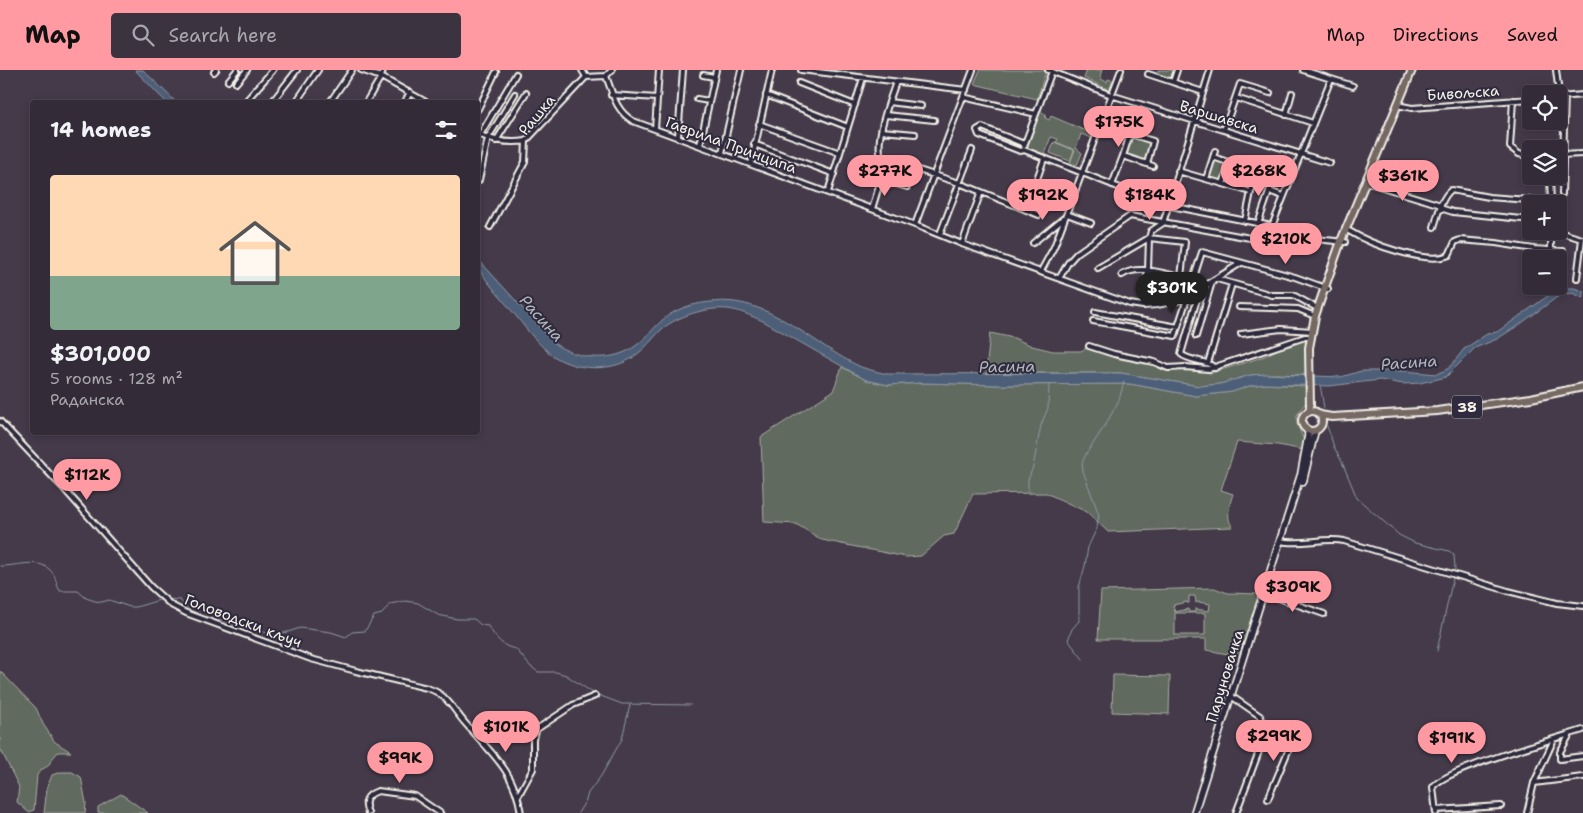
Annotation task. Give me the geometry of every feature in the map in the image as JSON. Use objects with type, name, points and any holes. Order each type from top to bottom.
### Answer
[{"type":"main road","points":[[1343,242],[1350,231],[1412,70]]},
{"type":"main road","points":[[1399,106],[1416,70]]},
{"type":"main road","points":[[1312,334],[1343,242],[1370,179]]},
{"type":"main road","points":[[1322,423],[1315,413],[1312,401],[1311,356],[1315,316],[1326,288]]},
{"type":"main road","name":"38","points":[[1315,413],[1332,417],[1437,411],[1530,398],[1583,387]]},
{"type":"main road","points":[[1315,413],[1303,420],[1304,426],[1308,430],[1315,431]]},
{"type":"main road","name":"38","points":[[1315,431],[1320,428],[1322,423],[1332,417]]},
{"type":"main road","name":"Паруновачка","points":[[1196,813],[1267,594],[1302,470],[1308,430]]},
{"type":"main road","name":"Паруновачка","points":[[1196,813],[1282,541],[1305,475],[1315,431]]},
{"type":"street","points":[[228,81],[237,70]]},
{"type":"street","points":[[236,83],[247,70]]},
{"type":"street","points":[[247,100],[273,70]]},
{"type":"street","points":[[274,100],[297,70]]},
{"type":"street","points":[[297,100],[318,70]]},
{"type":"street","points":[[331,100],[352,70]]},
{"type":"street","points":[[361,70],[410,92],[422,100]]},
{"type":"street","points":[[367,100],[381,78],[383,70]]},
{"type":"street","points":[[582,70],[586,77],[606,76],[612,70]]},
{"type":"street","points":[[655,129],[659,70]]},
{"type":"street","points":[[678,137],[683,70]]},
{"type":"street","points":[[700,145],[716,70]]},
{"type":"street","points":[[722,153],[741,70]]},
{"type":"street","points":[[751,164],[772,70]]},
{"type":"street","points":[[801,70],[966,90]]},
{"type":"street","points":[[916,224],[973,70]]},
{"type":"street","points":[[1040,271],[1052,252],[1121,70]]},
{"type":"street","points":[[1154,76],[1156,70]]},
{"type":"street","points":[[1173,82],[1177,70]]},
{"type":"street","points":[[1143,306],[1148,271],[1149,238],[1151,231],[1163,223],[1210,70]]},
{"type":"street","points":[[1303,70],[1353,86]]},
{"type":"street","points":[[1556,70],[1558,85]]},
{"type":"street","points":[[1024,150],[1024,144],[1051,71]]},
{"type":"street","name":"Варшавска","points":[[1051,71],[1111,95],[1330,163]]},
{"type":"street","points":[[480,105],[496,72]]},
{"type":"street","points":[[480,132],[516,74]]},
{"type":"street","points":[[1148,74],[1203,92]]},
{"type":"street","points":[[703,75],[714,77]]},
{"type":"street","name":"Гаврила Принципа","points":[[606,76],[611,95],[618,108],[626,117],[633,121],[916,224],[962,244],[1060,277],[1130,304],[1143,306],[1167,304],[1181,300],[1215,281],[1241,263]]},
{"type":"street","name":"Рашка","points":[[490,227],[525,162],[526,141],[586,77]]},
{"type":"street","points":[[828,192],[863,78]]},
{"type":"street","points":[[1331,79],[1272,226],[1273,232],[1277,235],[1343,242]]},
{"type":"street","points":[[896,82],[882,131],[881,158],[959,183],[1039,215]]},
{"type":"street","points":[[799,83],[855,105]]},
{"type":"street","points":[[1224,130],[1240,84],[1270,93]]},
{"type":"street","points":[[406,100],[410,92]]},
{"type":"street","points":[[496,141],[526,93]]},
{"type":"street","points":[[1286,115],[1292,93]]},
{"type":"street","points":[[480,172],[488,138],[515,94]]},
{"type":"street","points":[[611,95],[658,98]]},
{"type":"street","points":[[766,95],[848,127]]},
{"type":"street","points":[[1567,96],[1583,95]]},
{"type":"street","points":[[963,97],[1036,114]]},
{"type":"street","points":[[1236,98],[1313,123]]},
{"type":"street","points":[[697,99],[709,102]]},
{"type":"street","points":[[1513,100],[1510,147],[1522,155]]},
{"type":"street","name":"Бивољска","points":[[1399,106],[1412,108],[1522,100]]},
{"type":"street","points":[[889,102],[921,106]]},
{"type":"street","points":[[886,115],[934,120]]},
{"type":"street","points":[[759,124],[840,153]]},
{"type":"street","points":[[1024,144],[983,128],[977,130],[979,136],[1020,151],[1024,150],[1167,206],[1272,226]]},
{"type":"street","points":[[882,131],[915,134]]},
{"type":"street","points":[[1124,132],[1153,141]]},
{"type":"street","points":[[480,134],[496,141],[513,144],[526,141]]},
{"type":"street","points":[[1112,186],[1130,134]]},
{"type":"street","points":[[1147,164],[1155,136]]},
{"type":"street","points":[[754,144],[834,174]]},
{"type":"street","points":[[940,234],[972,150]]},
{"type":"street","points":[[1206,179],[1215,151]]},
{"type":"street","points":[[1567,155],[1583,154]]},
{"type":"street","points":[[1123,156],[1153,166]]},
{"type":"street","points":[[1213,157],[1232,163],[1223,184]]},
{"type":"street","points":[[1026,210],[1044,159]]},
{"type":"street","points":[[1258,224],[1278,166]]},
{"type":"street","points":[[1245,221],[1251,192],[1259,169]]},
{"type":"street","points":[[1178,171],[1251,192]]},
{"type":"street","points":[[855,172],[908,187]]},
{"type":"street","points":[[1370,179],[1453,212],[1522,219]]},
{"type":"street","points":[[872,209],[881,180]]},
{"type":"street","points":[[1562,185],[1562,194]]},
{"type":"street","points":[[1434,227],[1441,206],[1450,190],[1489,197],[1522,199]]},
{"type":"street","points":[[1269,191],[1283,196]]},
{"type":"street","points":[[962,244],[981,192]]},
{"type":"street","points":[[1066,215],[1091,223]]},
{"type":"street","points":[[1032,243],[1066,215]]},
{"type":"street","points":[[1060,277],[1076,253],[1127,217],[1133,216],[1272,242],[1277,235]]},
{"type":"street","points":[[1350,231],[1390,249],[1436,258],[1449,255],[1455,242],[1460,240],[1551,250],[1551,240]]},
{"type":"street","points":[[1567,234],[1582,239],[1577,278]]},
{"type":"street","points":[[1098,268],[1149,238],[1186,242],[1181,277],[1148,271],[1131,271],[1122,275]]},
{"type":"street","points":[[1093,321],[1174,336],[1201,252],[1326,288]]},
{"type":"street","points":[[1196,336],[1215,281],[1272,295],[1293,295],[1317,308]]},
{"type":"street","points":[[1208,364],[1232,284]]},
{"type":"street","points":[[1200,289],[1180,354],[1215,368]]},
{"type":"street","points":[[1239,306],[1298,309],[1315,316]]},
{"type":"street","points":[[1094,312],[1178,327]]},
{"type":"street","points":[[1241,334],[1281,329],[1312,334]]},
{"type":"street","points":[[1089,346],[1114,354],[1154,362],[1168,368],[1215,368],[1312,334]]},
{"type":"street","name":"Головодски кључ","points":[[0,421],[160,595],[171,604],[186,613],[304,656],[438,691],[446,697],[455,711],[498,758],[518,796],[521,813]]},
{"type":"street","points":[[1282,541],[1332,539],[1535,598],[1583,606]]},
{"type":"street","points":[[1267,594],[1324,614]]},
{"type":"street","points":[[518,796],[532,769],[532,739],[537,729],[573,705],[595,696]]},
{"type":"street","points":[[1234,698],[1260,716],[1267,730],[1289,741],[1291,744],[1268,799]]},
{"type":"street","points":[[1236,813],[1267,730]]},
{"type":"street","points":[[1501,806],[1436,812],[1433,787],[1441,780],[1458,771],[1583,730]]},
{"type":"street","points":[[1570,734],[1560,752],[1559,758],[1562,760],[1583,756]]},
{"type":"street","points":[[1527,813],[1534,783],[1554,739]]},
{"type":"street","points":[[1534,783],[1583,777]]},
{"type":"street","points":[[368,813],[364,802],[367,797],[375,792],[415,796],[440,813]]},
{"type":"green space","points":[[980,70],[1046,71],[1037,99],[974,84]]},
{"type":"green space","points":[[1087,70],[1102,70],[1101,79],[1107,82],[1108,79],[1113,81],[1110,90],[1084,78]]},
{"type":"green space","points":[[1158,70],[1175,70],[1171,79],[1158,74]]},
{"type":"green space","points":[[1039,111],[1046,114],[1045,118],[1049,120],[1051,116],[1093,134],[1092,138],[1081,134],[1076,148],[1082,153],[1077,165],[1070,163],[1075,150],[1056,142],[1058,139],[1051,137],[1044,154],[1029,150],[1027,144]]},
{"type":"green space","points":[[1132,137],[1150,142],[1147,159],[1144,161],[1127,156],[1126,154]]},
{"type":"green space","points":[[1054,142],[1074,150],[1070,161],[1050,153]]},
{"type":"green space","points":[[1214,159],[1228,164],[1222,182],[1208,178]]},
{"type":"green space","points":[[1060,191],[1071,191],[1072,195],[1068,205],[1057,198]]},
{"type":"green space","points":[[990,333],[1014,338],[1032,346],[1053,351],[1081,351],[1086,348],[1106,355],[1153,364],[1176,371],[1186,369],[1211,373],[1265,356],[1278,349],[1307,339],[1306,375],[1251,375],[1220,384],[1199,386],[1121,373],[986,373]]},
{"type":"green space","points":[[842,367],[866,380],[888,385],[921,383],[998,385],[1130,384],[1196,396],[1232,392],[1249,386],[1263,384],[1307,386],[1307,401],[1297,415],[1297,424],[1304,440],[1304,450],[1278,445],[1237,442],[1221,490],[1233,494],[1229,520],[1233,527],[1108,532],[1087,512],[1046,493],[973,494],[954,534],[944,536],[921,556],[906,557],[822,540],[796,524],[764,522],[761,437],[833,391]]},
{"type":"green space","points":[[1214,588],[1228,593],[1259,594],[1239,656],[1206,650],[1206,639],[1098,639],[1101,591]],"holes":[[[1189,596],[1195,596],[1196,603],[1210,604],[1209,611],[1195,609],[1195,612],[1189,612],[1188,609],[1175,612],[1173,605],[1189,603]],[[1175,613],[1205,613],[1205,635],[1175,635]]]},
{"type":"green space","points":[[0,671],[36,708],[43,724],[55,742],[71,752],[58,752],[48,766],[37,775],[34,810],[28,812],[17,802],[19,787],[0,748]]},
{"type":"green space","points":[[1113,675],[1170,676],[1169,714],[1112,712]]},
{"type":"green space","points":[[61,772],[72,772],[81,777],[86,803],[85,813],[44,813],[47,788],[52,775]]},
{"type":"green space","points":[[121,794],[148,813],[98,813],[98,807]]},
{"type":"water","points":[[135,70],[143,70],[174,100],[164,100]]},
{"type":"water","points":[[480,261],[555,344],[584,356],[605,357],[625,352],[639,343],[668,315],[683,308],[706,302],[732,302],[752,306],[771,313],[843,358],[861,367],[887,374],[1121,373],[1199,386],[1220,384],[1251,375],[1265,374],[1341,377],[1361,371],[1404,371],[1437,374],[1449,368],[1464,349],[1487,334],[1497,332],[1549,295],[1560,295],[1497,339],[1475,348],[1446,377],[1420,383],[1403,384],[1380,380],[1329,386],[1263,384],[1249,386],[1232,392],[1196,396],[1130,384],[998,385],[921,383],[888,385],[866,380],[763,321],[727,309],[710,309],[676,320],[662,329],[635,356],[617,365],[595,368],[584,367],[564,362],[549,353],[480,271]]},
{"type":"water","points":[[1567,288],[1583,291],[1583,298],[1572,293],[1567,294]]},
{"type":"waterway","points":[[1083,659],[1068,640],[1072,629],[1079,621],[1079,587],[1088,547],[1097,528],[1099,515],[1083,471],[1082,463],[1119,400],[1124,382]]},
{"type":"waterway","points":[[1320,384],[1324,408]]},
{"type":"waterway","points":[[1028,494],[1028,480],[1033,467],[1041,425],[1048,408],[1049,385]]},
{"type":"waterway","points":[[1327,426],[1334,447],[1357,498],[1399,535],[1415,543],[1449,551],[1454,555],[1455,569],[1437,651]]},
{"type":"waterway","points":[[0,566],[29,563],[43,565],[54,575],[60,591],[78,591],[86,598],[95,601],[109,600],[130,607],[136,607],[163,599]]},
{"type":"waterway","points":[[167,599],[180,600],[188,609],[209,619],[223,620],[233,625],[243,624],[272,634],[300,628],[331,632],[346,637],[352,632],[365,631],[374,616],[382,614],[390,604],[405,601],[418,603],[438,615],[457,619],[474,619],[481,625],[488,626],[503,644],[516,649],[530,666],[538,672],[556,672],[566,675],[593,693],[622,704],[691,705]]},
{"type":"waterway","points":[[578,813],[588,793],[601,776],[622,739],[630,705]]},
{"type":"water label","name":"Расина","points":[[542,318]]},
{"type":"water label","name":"Расина","points":[[1409,362]]},
{"type":"water label","name":"Расина","points":[[1007,366]]}]
